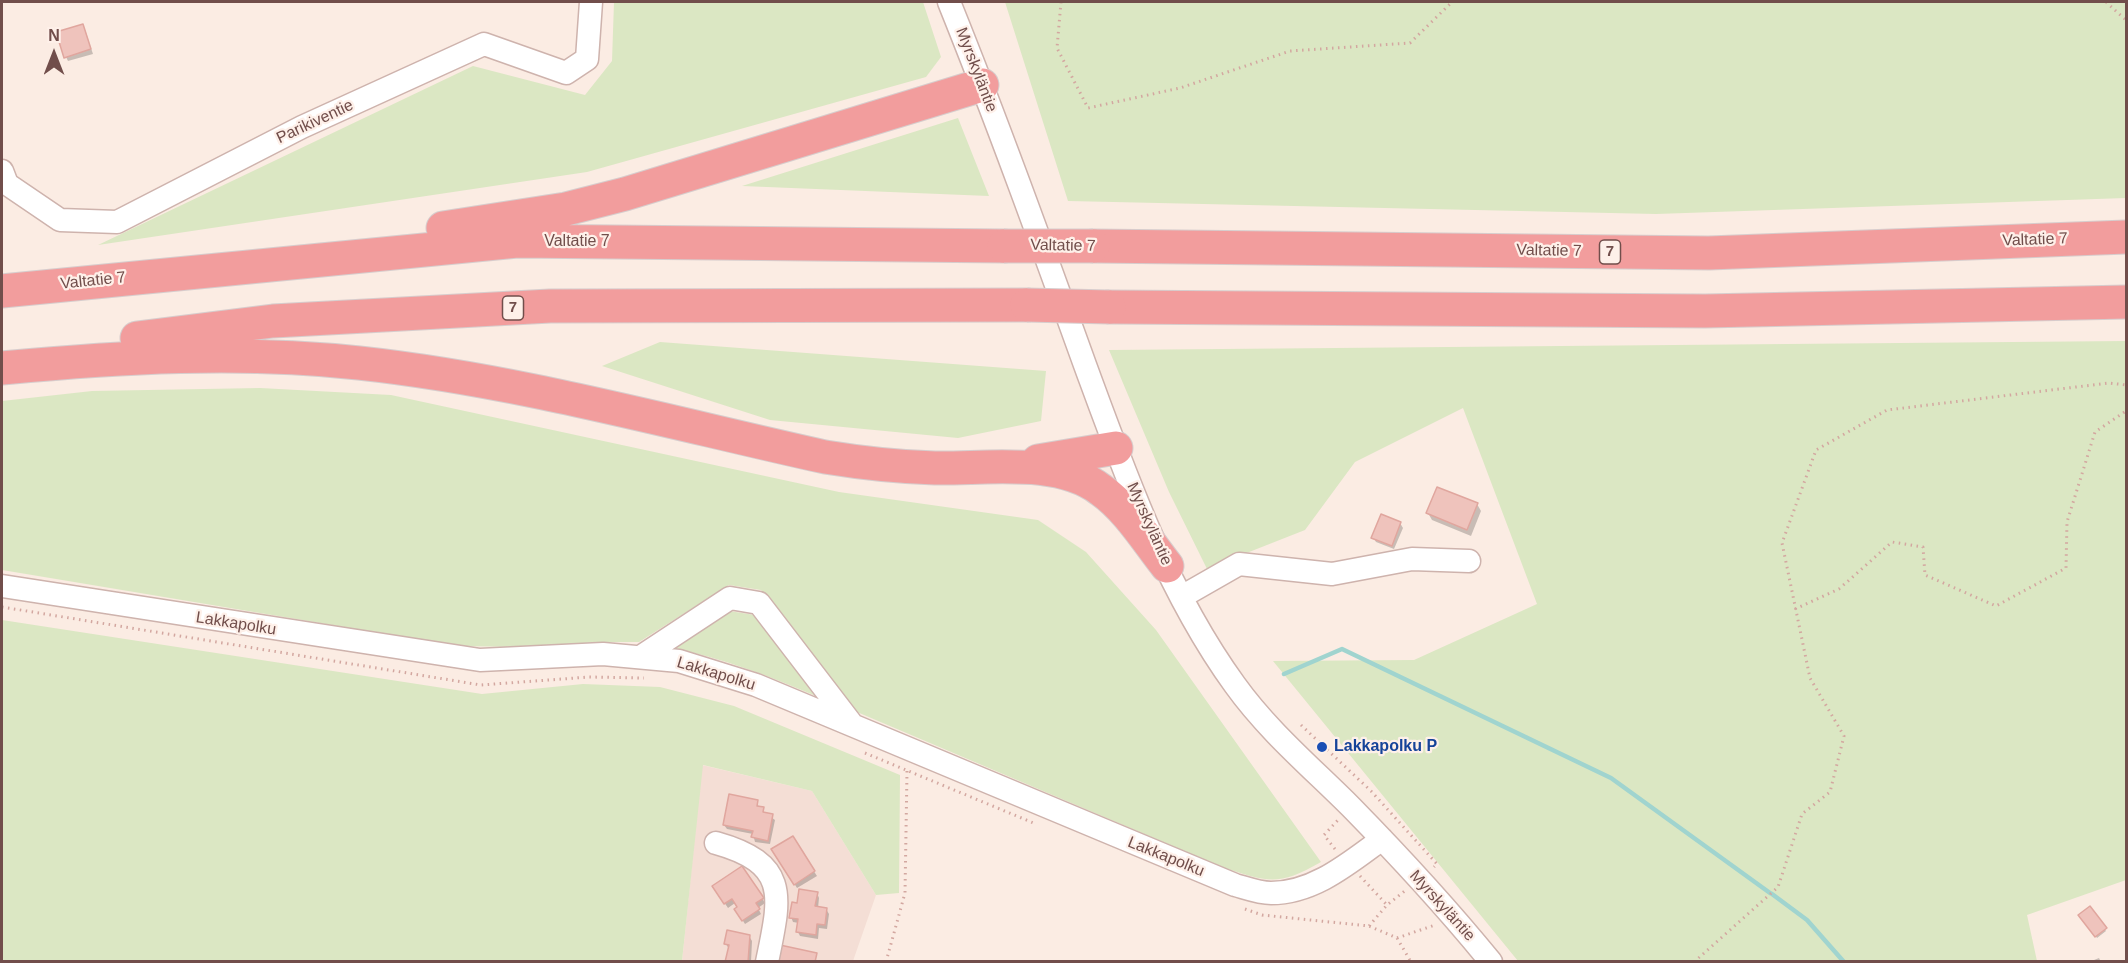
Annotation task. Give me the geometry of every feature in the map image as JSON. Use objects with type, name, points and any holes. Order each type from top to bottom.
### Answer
[{"type":"highway","points":[[213,269],[310,249],[566,209],[625,194],[982,85]]},
{"type":"highway","name":"Valtatie 7","points":[[2,291],[213,269],[517,242],[1709,253],[2127,237]]},
{"type":"highway","name":"7","points":[[2,355],[273,321],[550,306],[1027,305],[1705,311],[2127,302]]},
{"type":"highway","points":[[2,368],[113,358],[188,355],[358,363],[487,381],[825,457],[882,466],[1006,467],[1066,473],[1101,489],[1124,512],[1167,567]]},
{"type":"highway","points":[[1006,467],[1116,448]]},
{"type":"street","name":"Parikiventie","points":[[2,171],[7,184],[60,220],[117,222],[302,127],[484,44],[566,73],[586,59],[591,2]]},
{"type":"street","name":"Myrskyläntie","points":[[949,2],[1116,448],[1167,567],[1183,596],[1235,685],[1272,730],[1382,839],[1418,881],[1455,918],[1491,962]]},
{"type":"street","points":[[1183,596],[1239,564],[1332,574],[1412,559],[1469,561]]},
{"type":"street","name":"Lakkapolku","points":[[2,586],[480,660],[603,654],[679,661],[756,685],[1234,885],[1269,893],[1305,889],[1348,864],[1382,839]]},
{"type":"street","points":[[642,656],[730,598],[759,603],[852,725]]},
{"type":"street","points":[[716,843],[742,850],[758,861],[771,875],[776,890],[776,914],[767,962]]},
{"type":"path","points":[[1061,2],[1057,48],[1088,108],[1180,88],[1290,51],[1410,43],[1452,2]]},
{"type":"path","points":[[2106,2],[2127,20]]},
{"type":"path","points":[[1694,962],[1778,887],[1803,814],[1830,792],[1844,736],[1810,678],[1782,543],[1816,450],[1887,410],[2109,383],[2127,385]]},
{"type":"path","points":[[1795,609],[1839,589],[1892,542],[1923,547],[1925,575],[1996,606],[2066,568],[2067,522],[2095,432],[2127,411]]},
{"type":"path","points":[[2,608],[481,686],[589,677],[655,679]]},
{"type":"path","points":[[1302,725],[1371,791],[1437,864],[1387,904],[1369,926]]},
{"type":"path","points":[[864,753],[1039,826]]},
{"type":"path","points":[[886,962],[905,893],[907,771]]},
{"type":"path","points":[[1348,864],[1387,904]]},
{"type":"path","points":[[1236,906],[1262,915],[1369,926],[1397,938],[1411,962]]},
{"type":"path","points":[[1397,938],[1455,918]]},
{"type":"shaded area","points":[[702,765],[812,791],[876,895],[853,961],[682,962]]},
{"type":"green space","points":[[614,2],[923,2],[941,57],[926,77],[587,172],[98,245],[473,66],[585,95],[612,61]]},
{"type":"green space","points":[[1005,2],[2126,2],[2126,198],[1656,214],[1068,201]]},
{"type":"green space","points":[[958,118],[989,196],[742,186]]},
{"type":"green space","points":[[2126,341],[2126,880],[2027,915],[2037,961],[1518,961],[1273,661],[1414,660],[1537,604],[1463,408],[1355,462],[1305,530],[1239,556],[1209,573],[1169,492],[1109,350]]},
{"type":"green space","points":[[660,342],[1046,371],[1041,421],[958,438],[770,420],[602,366]]},
{"type":"green space","points":[[260,388],[391,395],[839,492],[1038,520],[1086,552],[1156,630],[1321,862],[1283,879],[1262,879],[1237,872],[857,712],[761,590],[729,585],[639,642],[521,647],[458,646],[2,570],[2,401],[92,391]]},
{"type":"green space","points":[[729,611],[755,615],[823,699],[747,669],[669,647]]},
{"type":"green space","points":[[2,620],[482,694],[583,684],[660,687],[734,706],[900,775],[899,893],[876,895],[812,791],[703,765],[682,961],[2,961]]},
{"type":"building","points":[[83,24],[91,49],[64,58],[56,32]]},
{"type":"building","points":[[1437,487],[1478,503],[1467,530],[1426,513]]},
{"type":"building","points":[[1381,514],[1401,522],[1392,546],[1371,538]]},
{"type":"building","points":[[729,794],[758,800],[757,806],[764,807],[763,812],[773,814],[768,841],[751,837],[753,831],[723,825]]},
{"type":"building","points":[[793,836],[815,871],[794,885],[771,849]]},
{"type":"building","points":[[742,866],[764,898],[756,903],[760,909],[742,921],[734,909],[737,907],[732,899],[724,904],[712,886]]},
{"type":"building","points":[[799,889],[818,892],[815,906],[827,908],[825,925],[817,924],[816,935],[796,932],[798,919],[789,918],[792,902],[797,903]]},
{"type":"building","points":[[2090,906],[2107,928],[2095,937],[2078,915]]},
{"type":"building","points":[[727,930],[750,935],[748,962],[725,962],[729,945],[724,944]]},
{"type":"building","points":[[780,945],[817,953],[815,962],[777,962]]},
{"type":"waterway","points":[[1284,674],[1342,649],[1611,778],[1770,893]]},
{"type":"waterway","points":[[1772,894],[1807,920],[1844,962]]},
{"type":"place","name":"Lakkapolku P","points":[[1322,747]]}]
